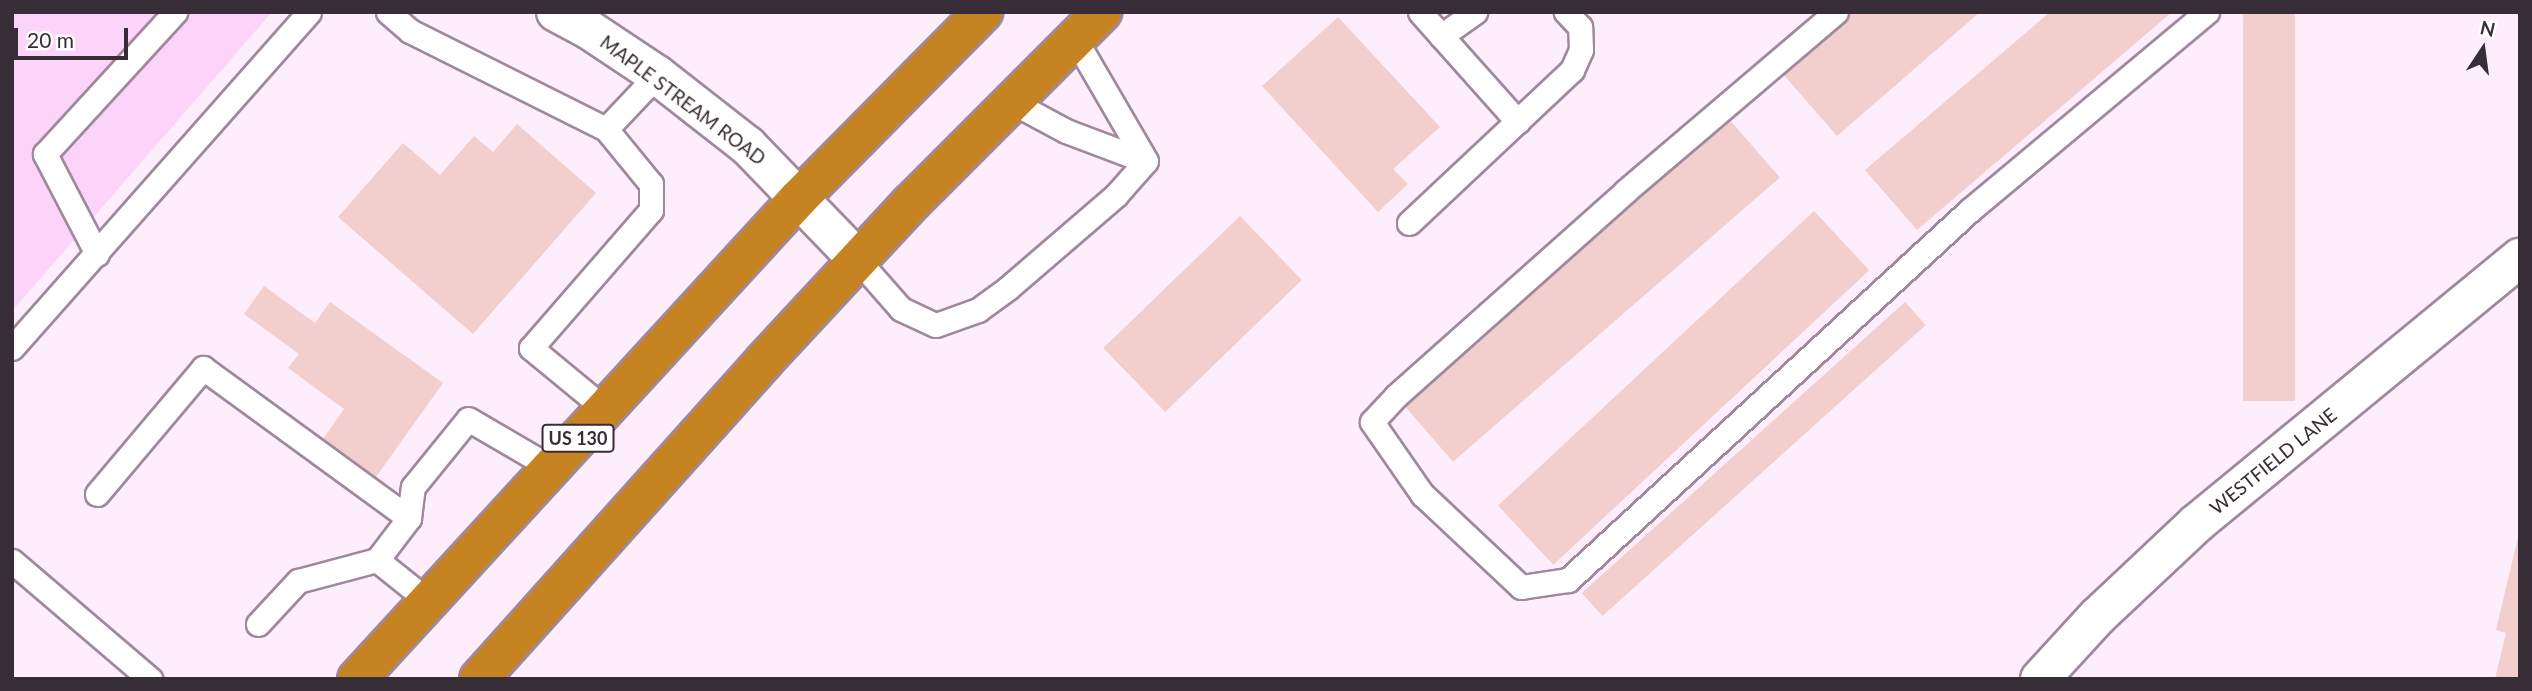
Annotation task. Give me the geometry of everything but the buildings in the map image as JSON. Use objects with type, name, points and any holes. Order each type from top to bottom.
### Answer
[{"type":"highway","name":"US 130","points":[[357,679],[799,198],[983,12]]},
{"type":"highway","points":[[483,676],[859,260],[1102,12]]},
{"type":"street","name":"MAPLE STREAM ROAD","points":[[556,12],[588,29],[657,75],[748,146],[859,260]]},
{"type":"street","name":"WESTFIELD LANE","points":[[2040,679],[2098,616],[2197,523],[2520,258]]},
{"type":"lane","points":[[97,254],[45,153],[175,12]]},
{"type":"lane","points":[[12,348],[309,12]]},
{"type":"lane","points":[[388,12],[410,31],[606,129],[651,184],[651,210],[531,348],[605,409]]},
{"type":"lane","points":[[1420,12],[1518,122]]},
{"type":"lane","points":[[1441,36],[1475,12]]},
{"type":"lane","points":[[1409,223],[1572,70],[1581,50],[1580,27],[1566,12]]},
{"type":"lane","points":[[1836,12],[1626,191],[1396,396],[1372,422],[1422,494],[1521,587],[1568,580],[1970,210],[2207,12]]},
{"type":"lane","points":[[1075,39],[1146,161]]},
{"type":"lane","points":[[606,129],[657,75]]},
{"type":"lane","points":[[1012,102],[1066,131],[1146,161]]},
{"type":"lane","points":[[859,260],[901,309],[936,325],[978,310],[1008,288],[1116,195],[1146,161]]},
{"type":"lane","points":[[96,494],[203,368],[409,518]]},
{"type":"lane","points":[[258,624],[298,581],[377,560],[409,518],[413,487],[468,419],[550,467]]},
{"type":"lane","points":[[377,560],[427,600]]},
{"type":"lane","points":[[12,561],[150,679]]},
{"type":"shaded area","points":[[12,12],[272,12],[12,311]]}]
